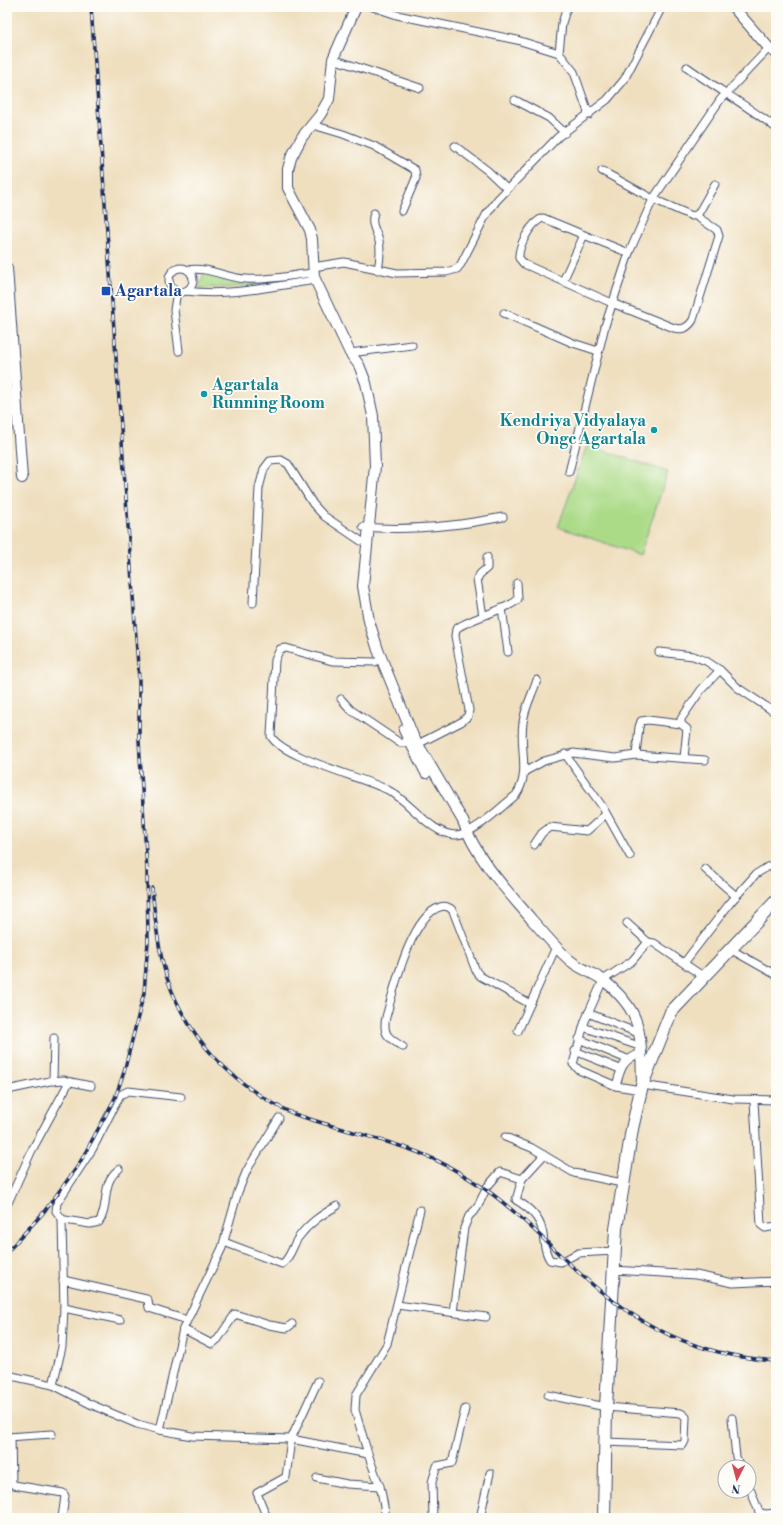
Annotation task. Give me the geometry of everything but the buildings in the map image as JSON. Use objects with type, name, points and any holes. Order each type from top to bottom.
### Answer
[{"type":"main road","points":[[604,1518],[606,1407],[614,1251],[622,1183],[642,1087],[671,1012],[776,901]]},
{"type":"street","points":[[356,7],[333,59],[329,99],[296,148],[288,169],[287,178],[291,196],[310,230],[313,249],[314,273],[350,353],[359,366],[366,383],[373,416],[375,451],[366,528],[364,595],[375,662],[412,740],[463,821],[467,833],[495,875],[556,947],[573,963],[603,980],[629,1007],[634,1015],[638,1033],[642,1087]]},
{"type":"street","points":[[373,7],[397,14],[517,40],[559,53],[574,72],[589,115]]},
{"type":"street","points":[[559,53],[562,24],[567,7]]},
{"type":"street","points":[[314,273],[246,280],[204,270],[177,268],[169,276],[171,287],[177,291],[222,293],[314,273],[344,262],[397,273],[446,272],[457,269],[486,215],[507,189],[565,133],[607,100],[624,80],[662,7]]},
{"type":"street","points":[[569,472],[598,351],[612,303],[629,254],[653,199],[725,94],[772,51],[733,7]]},
{"type":"street","points":[[333,59],[420,88]]},
{"type":"street","points":[[687,67],[725,94],[758,114],[776,128]]},
{"type":"street","points":[[515,100],[549,118],[565,133]]},
{"type":"street","points":[[312,125],[343,134],[374,146],[415,170],[416,178],[402,211]]},
{"type":"street","points":[[455,146],[488,171],[507,189]]},
{"type":"street","points":[[602,171],[653,199],[692,216],[696,216],[717,230],[719,236],[690,326],[684,329],[674,328],[612,303],[524,264],[519,258],[520,248],[532,227],[543,218],[629,254]]},
{"type":"street","points":[[696,216],[715,184]]},
{"type":"street","points":[[374,213],[372,224],[379,240],[380,250],[378,270]]},
{"type":"street","points":[[563,281],[584,235]]},
{"type":"street","points":[[7,268],[22,478]]},
{"type":"street","points":[[186,291],[193,281],[188,270]]},
{"type":"street","points":[[177,291],[174,310],[178,351]]},
{"type":"street","points":[[504,313],[573,343],[598,351]]},
{"type":"street","points":[[350,353],[412,345]]},
{"type":"street","points":[[253,603],[259,488],[264,468],[270,461],[281,460],[288,464],[313,504],[324,516],[361,541]]},
{"type":"street","points":[[366,528],[456,525],[503,517]]},
{"type":"street","points":[[366,528],[361,541],[358,596],[374,650],[412,740]]},
{"type":"street","points":[[483,616],[477,579],[480,574],[488,568],[487,557]]},
{"type":"street","points":[[341,699],[351,710],[400,743],[461,722],[468,716],[469,710],[455,632],[459,626],[515,603],[518,599],[516,583]]},
{"type":"street","points":[[502,608],[508,652]]},
{"type":"street","points":[[375,662],[338,662],[286,648],[280,649],[275,660],[270,736],[273,741],[312,761],[389,790],[413,808],[432,826],[442,832],[453,835],[467,833],[516,795],[523,783],[522,723],[537,680]]},
{"type":"street","points":[[659,652],[693,656],[706,661],[720,670],[738,688],[776,713]]},
{"type":"street","points":[[681,724],[682,718],[696,697],[720,670]]},
{"type":"street","points":[[636,755],[641,721],[648,720],[681,724],[687,729],[684,758]]},
{"type":"street","points":[[524,772],[544,761],[564,754],[579,753],[616,758],[636,755],[705,760]]},
{"type":"street","points":[[564,754],[606,814],[630,856]]},
{"type":"street","points":[[534,845],[542,833],[550,827],[587,831],[606,814]]},
{"type":"street","points":[[684,963],[713,924],[756,874],[769,866],[776,869]]},
{"type":"street","points":[[705,869],[736,896]]},
{"type":"street","points":[[403,1047],[387,1035],[384,1028],[386,1017],[415,930],[435,908],[443,906],[453,911],[476,971],[480,976],[530,1004]]},
{"type":"street","points":[[627,923],[648,942],[654,943],[704,976]]},
{"type":"street","points":[[648,942],[632,961],[603,980],[583,1027],[572,1062],[574,1066],[616,1086],[642,1087],[733,1100],[776,1100]]},
{"type":"street","points":[[518,1031],[556,947]]},
{"type":"street","points":[[730,949],[776,974]]},
{"type":"street","points":[[588,1013],[638,1033]]},
{"type":"street","points":[[583,1027],[640,1050]]},
{"type":"street","points":[[53,1081],[54,1038]]},
{"type":"street","points":[[579,1040],[627,1059]]},
{"type":"street","points":[[616,1086],[620,1069],[627,1059],[640,1050]]},
{"type":"street","points":[[575,1051],[620,1069]]},
{"type":"street","points":[[7,1090],[53,1081],[66,1081],[91,1086]]},
{"type":"street","points":[[7,1205],[32,1150],[68,1086],[66,1081]]},
{"type":"street","points":[[53,1385],[62,1346],[64,1308],[62,1280],[63,1220],[56,1211],[57,1203],[93,1148],[120,1095],[128,1091],[181,1097]]},
{"type":"street","points":[[754,1101],[762,1225],[765,1228],[776,1226]]},
{"type":"street","points":[[160,1430],[183,1330],[224,1242],[238,1192],[247,1170],[279,1118]]},
{"type":"street","points":[[505,1136],[524,1144],[574,1173],[622,1183]]},
{"type":"street","points":[[544,1155],[522,1179],[516,1200],[532,1212],[539,1220],[546,1254],[550,1260],[562,1262],[578,1253],[614,1251]]},
{"type":"street","points":[[63,1220],[94,1224],[99,1222],[108,1183],[114,1173],[119,1169]]},
{"type":"street","points":[[453,1312],[464,1228],[467,1220],[477,1208],[487,1187],[500,1172],[522,1179]]},
{"type":"street","points":[[224,1242],[282,1264],[309,1224],[337,1206]]},
{"type":"street","points":[[386,1518],[380,1486],[368,1454],[355,1410],[356,1395],[387,1344],[420,1210]]},
{"type":"street","points":[[613,1270],[696,1275],[733,1283],[776,1281]]},
{"type":"street","points":[[62,1280],[146,1299],[149,1308],[188,1320]]},
{"type":"street","points":[[397,1305],[486,1317]]},
{"type":"street","points":[[64,1308],[120,1320]]},
{"type":"street","points":[[183,1330],[212,1344],[218,1339],[235,1314],[277,1327],[287,1328],[292,1324]]},
{"type":"street","points":[[7,1375],[53,1385],[90,1404],[137,1424],[160,1430],[192,1436],[291,1439],[368,1454]]},
{"type":"street","points":[[267,1518],[257,1493],[285,1478],[291,1439],[318,1381]]},
{"type":"street","points":[[548,1395],[606,1407],[681,1413],[686,1418],[685,1441],[683,1445],[605,1442]]},
{"type":"street","points":[[433,1518],[433,1477],[437,1466],[452,1462],[465,1409]]},
{"type":"street","points":[[732,1418],[737,1459]]},
{"type":"street","points":[[52,1434],[9,1437],[12,1483],[14,1485],[63,1493],[65,1496],[62,1518]]},
{"type":"street","points":[[480,1518],[490,1473]]},
{"type":"street","points":[[317,1478],[348,1484],[380,1486]]},
{"type":"street","points":[[754,1499],[759,1512],[765,1514],[776,1513]]},
{"type":"green space","points":[[204,273],[230,282],[243,283],[308,277],[242,287],[199,288]]},
{"type":"green space","points":[[587,445],[668,472],[640,555],[558,527]]},
{"type":"railway","points":[[7,1252],[43,1213],[78,1166],[115,1098],[124,1072],[144,993],[148,942],[147,870],[139,740],[139,680],[91,7]]},
{"type":"railway","points":[[152,888],[161,956],[167,978],[176,1001],[187,1022],[216,1059],[252,1090],[272,1103],[294,1114],[409,1149],[431,1158],[462,1174],[492,1194],[514,1212],[599,1290],[645,1322],[668,1334],[719,1352],[746,1358],[776,1361]]},
{"type":"place","name":"Agartala","points":[[106,291]]},
{"type":"place","name":"Agartala Running Room","points":[[204,394]]},
{"type":"place","name":"Kendriya Vidyalaya Ongc Agartala","points":[[654,430]]}]
